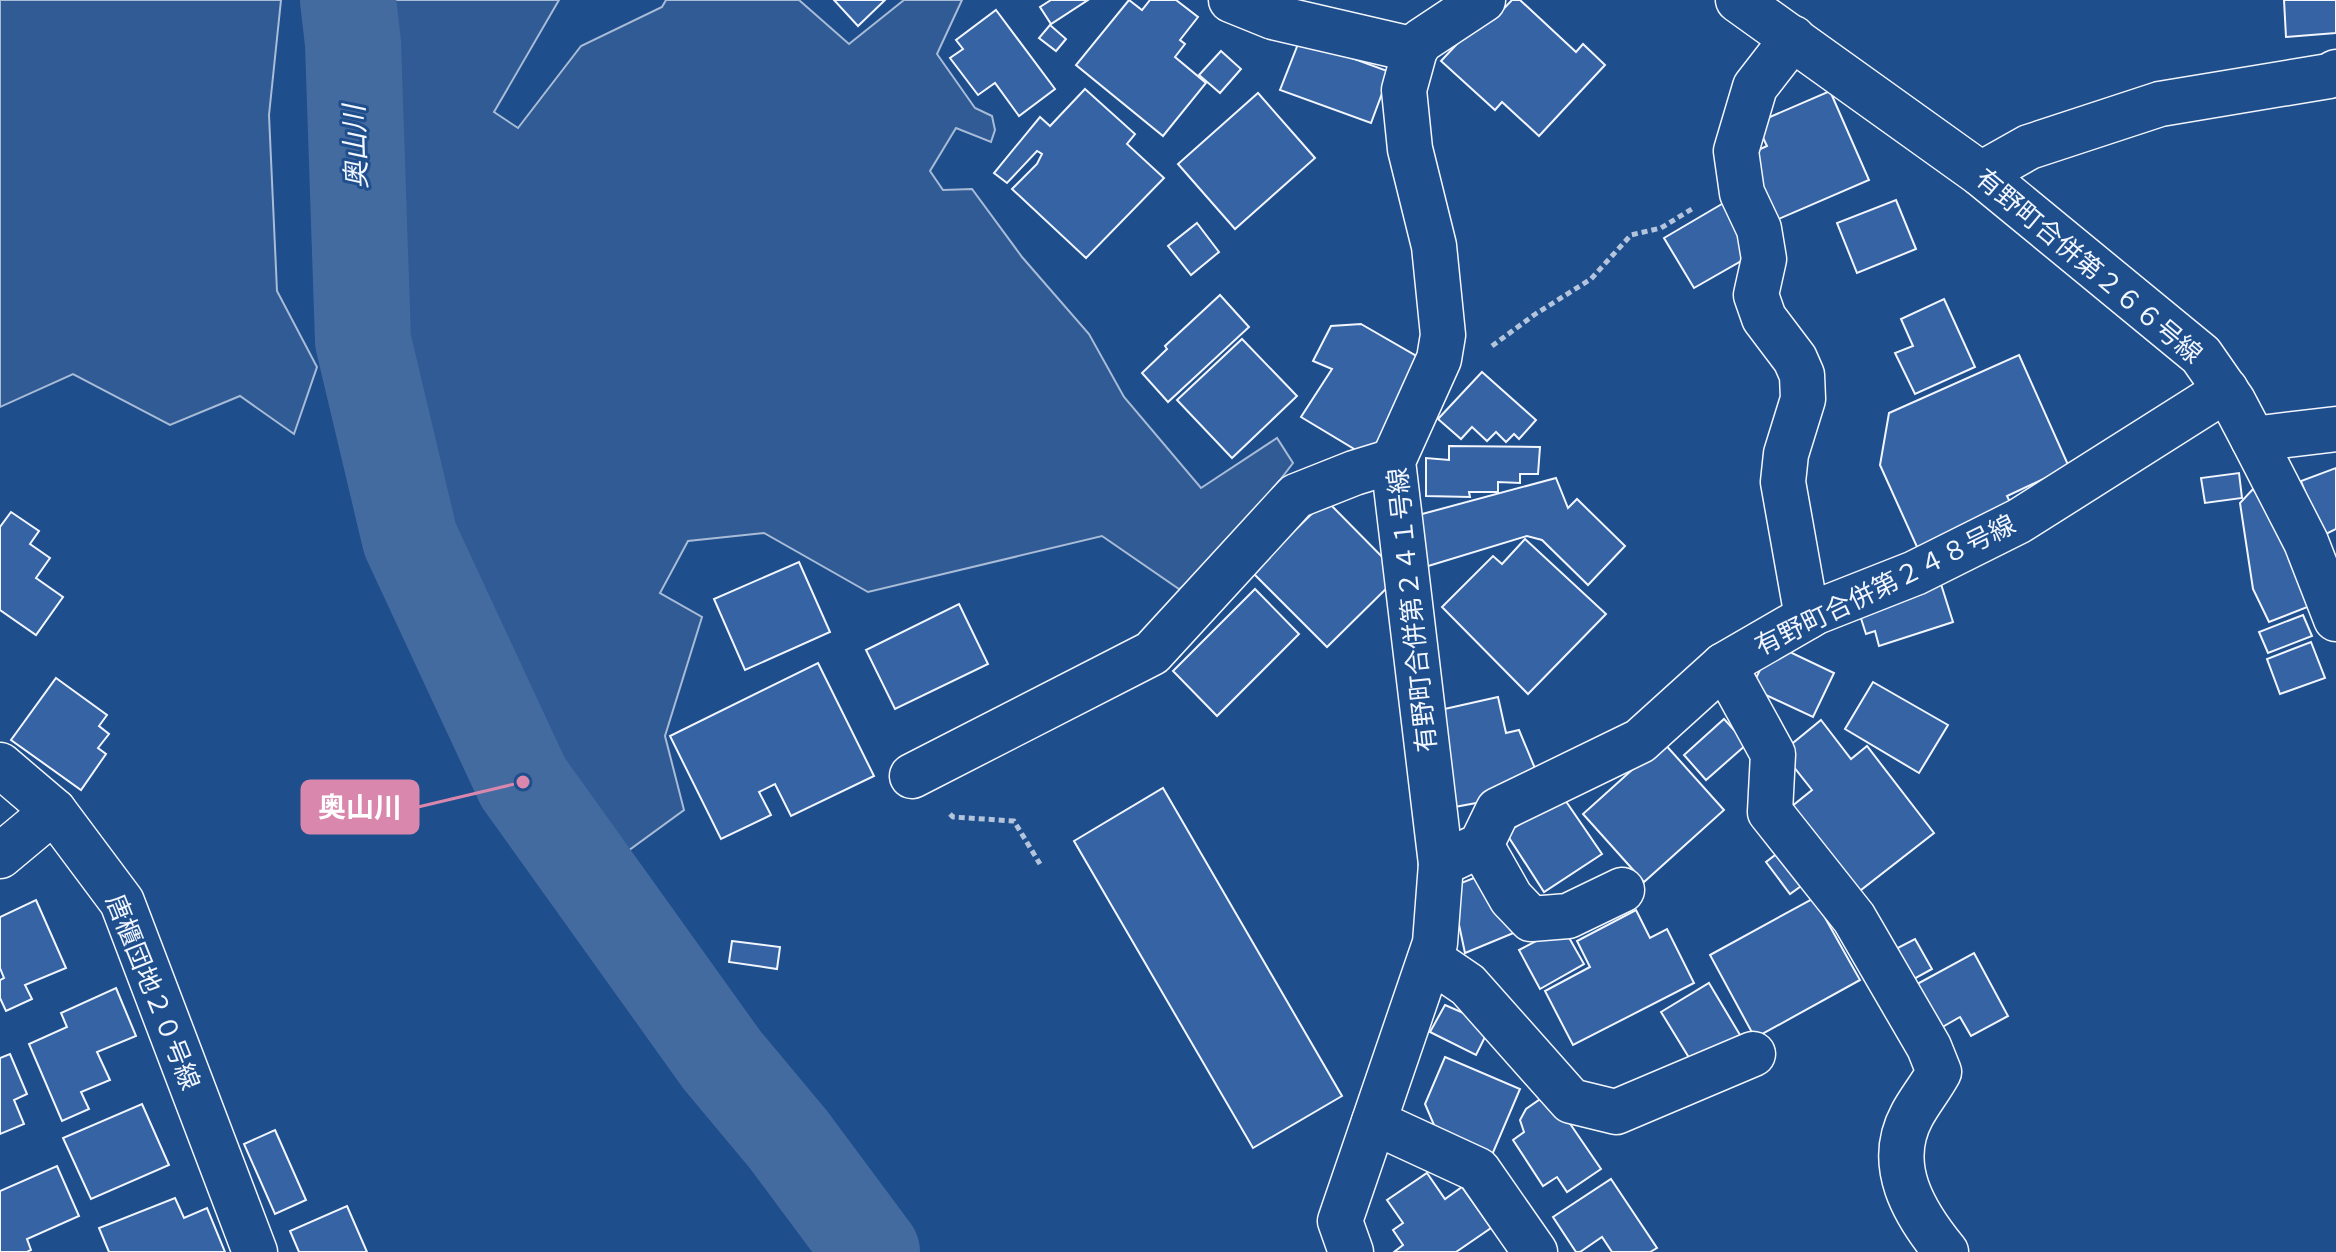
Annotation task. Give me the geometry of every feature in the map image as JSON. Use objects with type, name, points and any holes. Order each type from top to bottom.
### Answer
[{"type":"street","points":[[1231,0],[1273,17],[1415,50],[1421,41],[1483,0]]},
{"type":"street","name":"有野町合併第２６６号線","points":[[1738,0],[1981,174],[2201,355],[2226,390],[2306,542],[2336,619]]},
{"type":"street","points":[[1793,38],[1755,87],[1736,151],[1742,193],[1759,229],[1764,259],[1756,295],[1764,318],[1795,359],[1802,375],[1803,399],[1786,454],[1783,482],[1807,617]]},
{"type":"street","name":"有野町合併第２４１号線","points":[[1351,1252],[1340,1221],[1435,943],[1441,864],[1393,461],[1439,359],[1443,335],[1434,246],[1410,149],[1404,90],[1415,50]]},
{"type":"street","points":[[1981,174],[2029,147],[2160,104],[2329,76],[2336,72]]},
{"type":"street","name":"有野町合併第２４８号線","points":[[1481,845],[1498,810],[1640,741],[1724,665],[1807,617],[1915,573],[2019,521],[2226,390]]},
{"type":"street","points":[[2253,439],[2336,429]]},
{"type":"street","points":[[912,776],[1152,653],[1296,496],[1393,461]]},
{"type":"street","points":[[1724,665],[1773,754],[1770,812],[1854,918],[1887,972],[1939,1072],[1912,1114],[1903,1137],[1899,1162],[1910,1196],[1926,1227],[1946,1252]]},
{"type":"street","name":"唐櫃団地２０号線","points":[[0,765],[54,811],[122,902],[255,1252]]},
{"type":"street","points":[[0,856],[54,811]]},
{"type":"street","points":[[1441,864],[1481,845],[1511,898],[1531,919],[1568,916],[1622,890]]},
{"type":"street","points":[[1430,959],[1468,985],[1571,1101],[1616,1112],[1753,1054]]},
{"type":"street","points":[[1374,1122],[1478,1170],[1535,1252]]},
{"type":"path","points":[[1439,359],[1474,360],[1534,315],[1591,279],[1631,235],[1661,228],[1740,180]]},
{"type":"path","points":[[912,776],[953,817],[1014,821],[1040,864]]},
{"type":"shaded area","points":[[0,0],[281,0],[269,115],[277,291],[317,367],[294,434],[240,396],[170,425],[73,374],[0,407]]},
{"type":"shaded area","points":[[387,0],[559,0],[494,112],[518,128],[581,46],[662,7],[666,0],[799,0],[849,44],[904,0],[962,0],[937,54],[975,108],[992,116],[995,130],[991,142],[956,128],[930,171],[943,190],[972,189],[1022,257],[1089,334],[1124,397],[1201,488],[1277,438],[1293,463],[1212,569],[1179,589],[1102,536],[868,592],[764,533],[688,541],[660,593],[702,617],[665,736],[684,810],[599,872],[545,844],[432,599],[371,388]]},
{"type":"building","points":[[834,0],[885,0],[858,26]]},
{"type":"building","points":[[1051,0],[1088,0],[1051,24],[1040,7]]},
{"type":"building","points":[[1129,0],[1142,10],[1150,0],[1176,0],[1198,17],[1180,40],[1185,44],[1175,57],[1206,83],[1163,136],[1076,65]]},
{"type":"building","points":[[1512,0],[1520,0],[1576,52],[1583,44],[1605,65],[1539,136],[1502,102],[1495,110],[1441,61],[1487,12],[1494,19]]},
{"type":"building","points":[[2284,0],[2336,0],[2336,33],[2286,37]]},
{"type":"building","points":[[996,10],[1055,89],[1019,116],[995,83],[978,95],[950,58],[963,49],[956,40]]},
{"type":"building","points":[[1050,25],[1066,39],[1056,51],[1039,38]]},
{"type":"building","points":[[1300,39],[1390,72],[1371,123],[1280,90]]},
{"type":"building","points":[[1221,51],[1241,69],[1220,93],[1199,75]]},
{"type":"building","points":[[1085,89],[1135,134],[1127,144],[1164,178],[1086,258],[1012,189],[1037,164],[1042,154],[1037,151],[1007,183],[994,173],[1040,117],[1050,126]]},
{"type":"building","points":[[1830,91],[1869,180],[1774,221],[1745,156],[1767,146],[1756,123]]},
{"type":"building","points":[[1258,93],[1315,158],[1235,229],[1178,164]]},
{"type":"building","points":[[1896,200],[1916,249],[1857,273],[1837,223]]},
{"type":"building","points":[[1727,201],[1757,252],[1694,288],[1664,238]]},
{"type":"building","points":[[1197,223],[1219,252],[1191,275],[1168,246]]},
{"type":"building","points":[[1220,295],[1249,327],[1168,402],[1142,373],[1167,349],[1165,346]]},
{"type":"building","points":[[1944,299],[1975,367],[1915,394],[1895,353],[1913,346],[1901,319]]},
{"type":"building","points":[[1361,324],[1425,361],[1371,459],[1301,417],[1332,369],[1313,361],[1331,326]]},
{"type":"building","points":[[1242,339],[1297,396],[1232,458],[1177,400]]},
{"type":"building","points":[[2019,355],[2069,467],[2007,496],[2016,515],[1922,558],[1880,465],[1889,413]]},
{"type":"building","points":[[1482,372],[1536,420],[1519,439],[1514,434],[1506,442],[1496,432],[1487,441],[1472,427],[1461,439],[1438,419]]},
{"type":"building","points":[[1449,446],[1540,447],[1538,474],[1520,474],[1520,483],[1498,482],[1498,492],[1469,492],[1470,497],[1426,496],[1426,458],[1449,460]]},
{"type":"building","points":[[2336,468],[2336,529],[2322,536],[2301,481]]},
{"type":"building","points":[[2239,473],[2242,498],[2205,503],[2201,478]]},
{"type":"building","points":[[1556,478],[1568,508],[1577,499],[1625,546],[1588,585],[1542,540],[1527,536],[1425,567],[1411,517]]},
{"type":"building","points":[[2253,489],[2282,528],[2310,606],[2269,622],[2253,589],[2240,503]]},
{"type":"building","points":[[1326,500],[1400,575],[1327,647],[1252,572]]},
{"type":"building","points":[[11,512],[39,531],[30,544],[50,558],[36,578],[63,597],[36,635],[0,610],[0,527]]},
{"type":"building","points":[[1525,539],[1606,614],[1528,694],[1442,607],[1493,556],[1502,564]]},
{"type":"building","points":[[799,562],[830,632],[745,670],[714,599]]},
{"type":"building","points":[[1940,581],[1953,622],[1879,646],[1875,631],[1866,634],[1858,609]]},
{"type":"building","points":[[1255,589],[1299,634],[1217,716],[1173,671]]},
{"type":"building","points":[[959,604],[988,664],[895,709],[866,650]]},
{"type":"building","points":[[2303,615],[2312,636],[2268,653],[2259,632]]},
{"type":"building","points":[[2311,642],[2325,678],[2280,694],[2267,659]]},
{"type":"building","points":[[1773,644],[1834,673],[1813,717],[1751,688]]},
{"type":"building","points":[[818,663],[874,776],[791,816],[775,784],[759,792],[771,815],[721,839],[670,736]]},
{"type":"building","points":[[56,678],[107,715],[99,726],[109,734],[98,748],[106,754],[81,790],[11,740]]},
{"type":"building","points":[[1873,682],[1948,725],[1919,773],[1845,729]]},
{"type":"building","points":[[1498,697],[1506,733],[1519,730],[1539,778],[1498,799],[1449,808],[1431,712]]},
{"type":"building","points":[[1724,719],[1747,744],[1706,780],[1684,755]]},
{"type":"building","points":[[1821,720],[1851,759],[1867,746],[1934,833],[1852,897],[1786,811],[1812,790],[1782,752]]},
{"type":"building","points":[[1663,742],[1724,810],[1644,882],[1583,814]]},
{"type":"building","points":[[1163,788],[1342,1096],[1253,1148],[1074,841]]},
{"type":"building","points":[[1563,797],[1602,854],[1544,892],[1506,833]]},
{"type":"building","points":[[1783,849],[1808,881],[1790,894],[1766,862]]},
{"type":"building","points":[[1489,872],[1516,932],[1465,953],[1451,887]]},
{"type":"building","points":[[1814,898],[1860,980],[1755,1038],[1710,955]]},
{"type":"building","points":[[36,900],[66,968],[25,985],[32,999],[6,1011],[0,998],[0,980],[4,978],[0,968],[0,917]]},
{"type":"building","points":[[1636,910],[1650,938],[1667,929],[1694,983],[1573,1045],[1545,991],[1590,967],[1577,941]]},
{"type":"building","points":[[1563,927],[1584,964],[1540,989],[1519,950]]},
{"type":"building","points":[[1915,939],[1932,969],[1903,985],[1886,954]]},
{"type":"building","points":[[732,941],[780,947],[777,969],[729,962]]},
{"type":"building","points":[[1974,953],[2008,1016],[1971,1036],[1960,1017],[1932,1033],[1908,989]]},
{"type":"building","points":[[1709,983],[1743,1040],[1696,1069],[1661,1012]]},
{"type":"building","points":[[116,988],[136,1036],[97,1052],[110,1080],[81,1092],[89,1109],[62,1121],[29,1044],[67,1027],[61,1013]]},
{"type":"building","points":[[1445,1005],[1491,1025],[1476,1055],[1430,1032]]},
{"type":"building","points":[[10,1054],[27,1094],[14,1100],[24,1124],[0,1134],[0,1058]]},
{"type":"building","points":[[1445,1057],[1520,1089],[1492,1155],[1437,1132],[1425,1104]]},
{"type":"building","points":[[1549,1093],[1601,1169],[1567,1192],[1557,1177],[1543,1186],[1513,1140],[1524,1132],[1520,1120],[1526,1109]]},
{"type":"building","points":[[142,1104],[169,1165],[91,1199],[63,1138]]},
{"type":"building","points":[[275,1130],[306,1200],[275,1214],[244,1144]]},
{"type":"building","points":[[57,1166],[79,1216],[27,1239],[31,1250],[27,1252],[0,1252],[0,1191]]},
{"type":"building","points":[[1427,1173],[1445,1199],[1462,1187],[1491,1228],[1456,1252],[1394,1252],[1403,1245],[1393,1230],[1403,1223],[1387,1200]]},
{"type":"building","points":[[1611,1179],[1657,1248],[1650,1252],[1612,1252],[1602,1237],[1576,1252],[1553,1217]]},
{"type":"building","points":[[175,1198],[184,1218],[207,1208],[225,1252],[109,1252],[99,1228]]},
{"type":"building","points":[[347,1206],[367,1252],[299,1252],[290,1231]]},
{"type":"waterway","name":"奥山川","points":[[348,0],[353,43],[363,341],[410,539],[523,782],[722,1060],[788,1139],[872,1252]]},
{"type":"place","name":"奥山川","points":[[523,782]]}]
